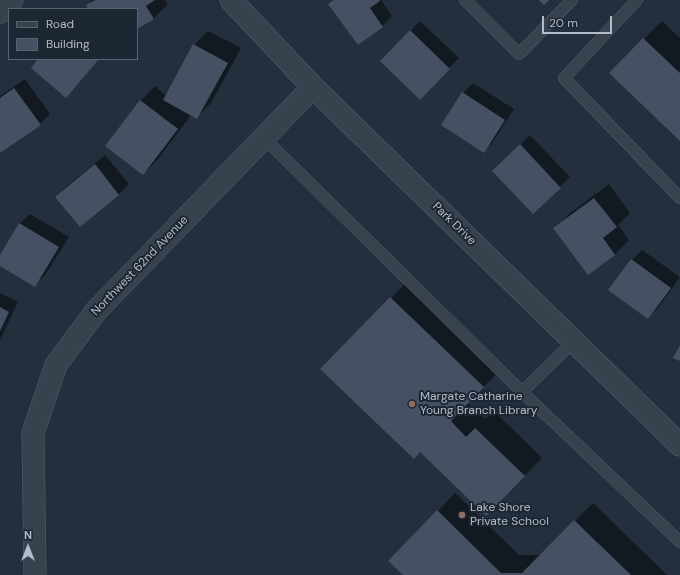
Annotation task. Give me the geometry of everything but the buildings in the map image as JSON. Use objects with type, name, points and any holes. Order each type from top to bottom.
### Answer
[{"type":"street","points":[[0,12],[12,0]]},
{"type":"street","name":"Park Drive","points":[[231,0],[313,87],[680,445]]},
{"type":"street","name":"Northwest 62nd Avenue","points":[[35,575],[33,433],[56,365],[96,311],[313,87]]},
{"type":"lane","points":[[465,0],[519,54],[572,0]]},
{"type":"lane","points":[[637,0],[564,78],[680,198]]},
{"type":"lane","points":[[264,138],[522,392],[680,542]]},
{"type":"lane","points":[[522,392],[574,342]]},
{"type":"place","name":"Margate Catharine Young Branch Library","points":[[412,404]]},
{"type":"place","name":"Lake Shore Private School","points":[[462,515]]}]
